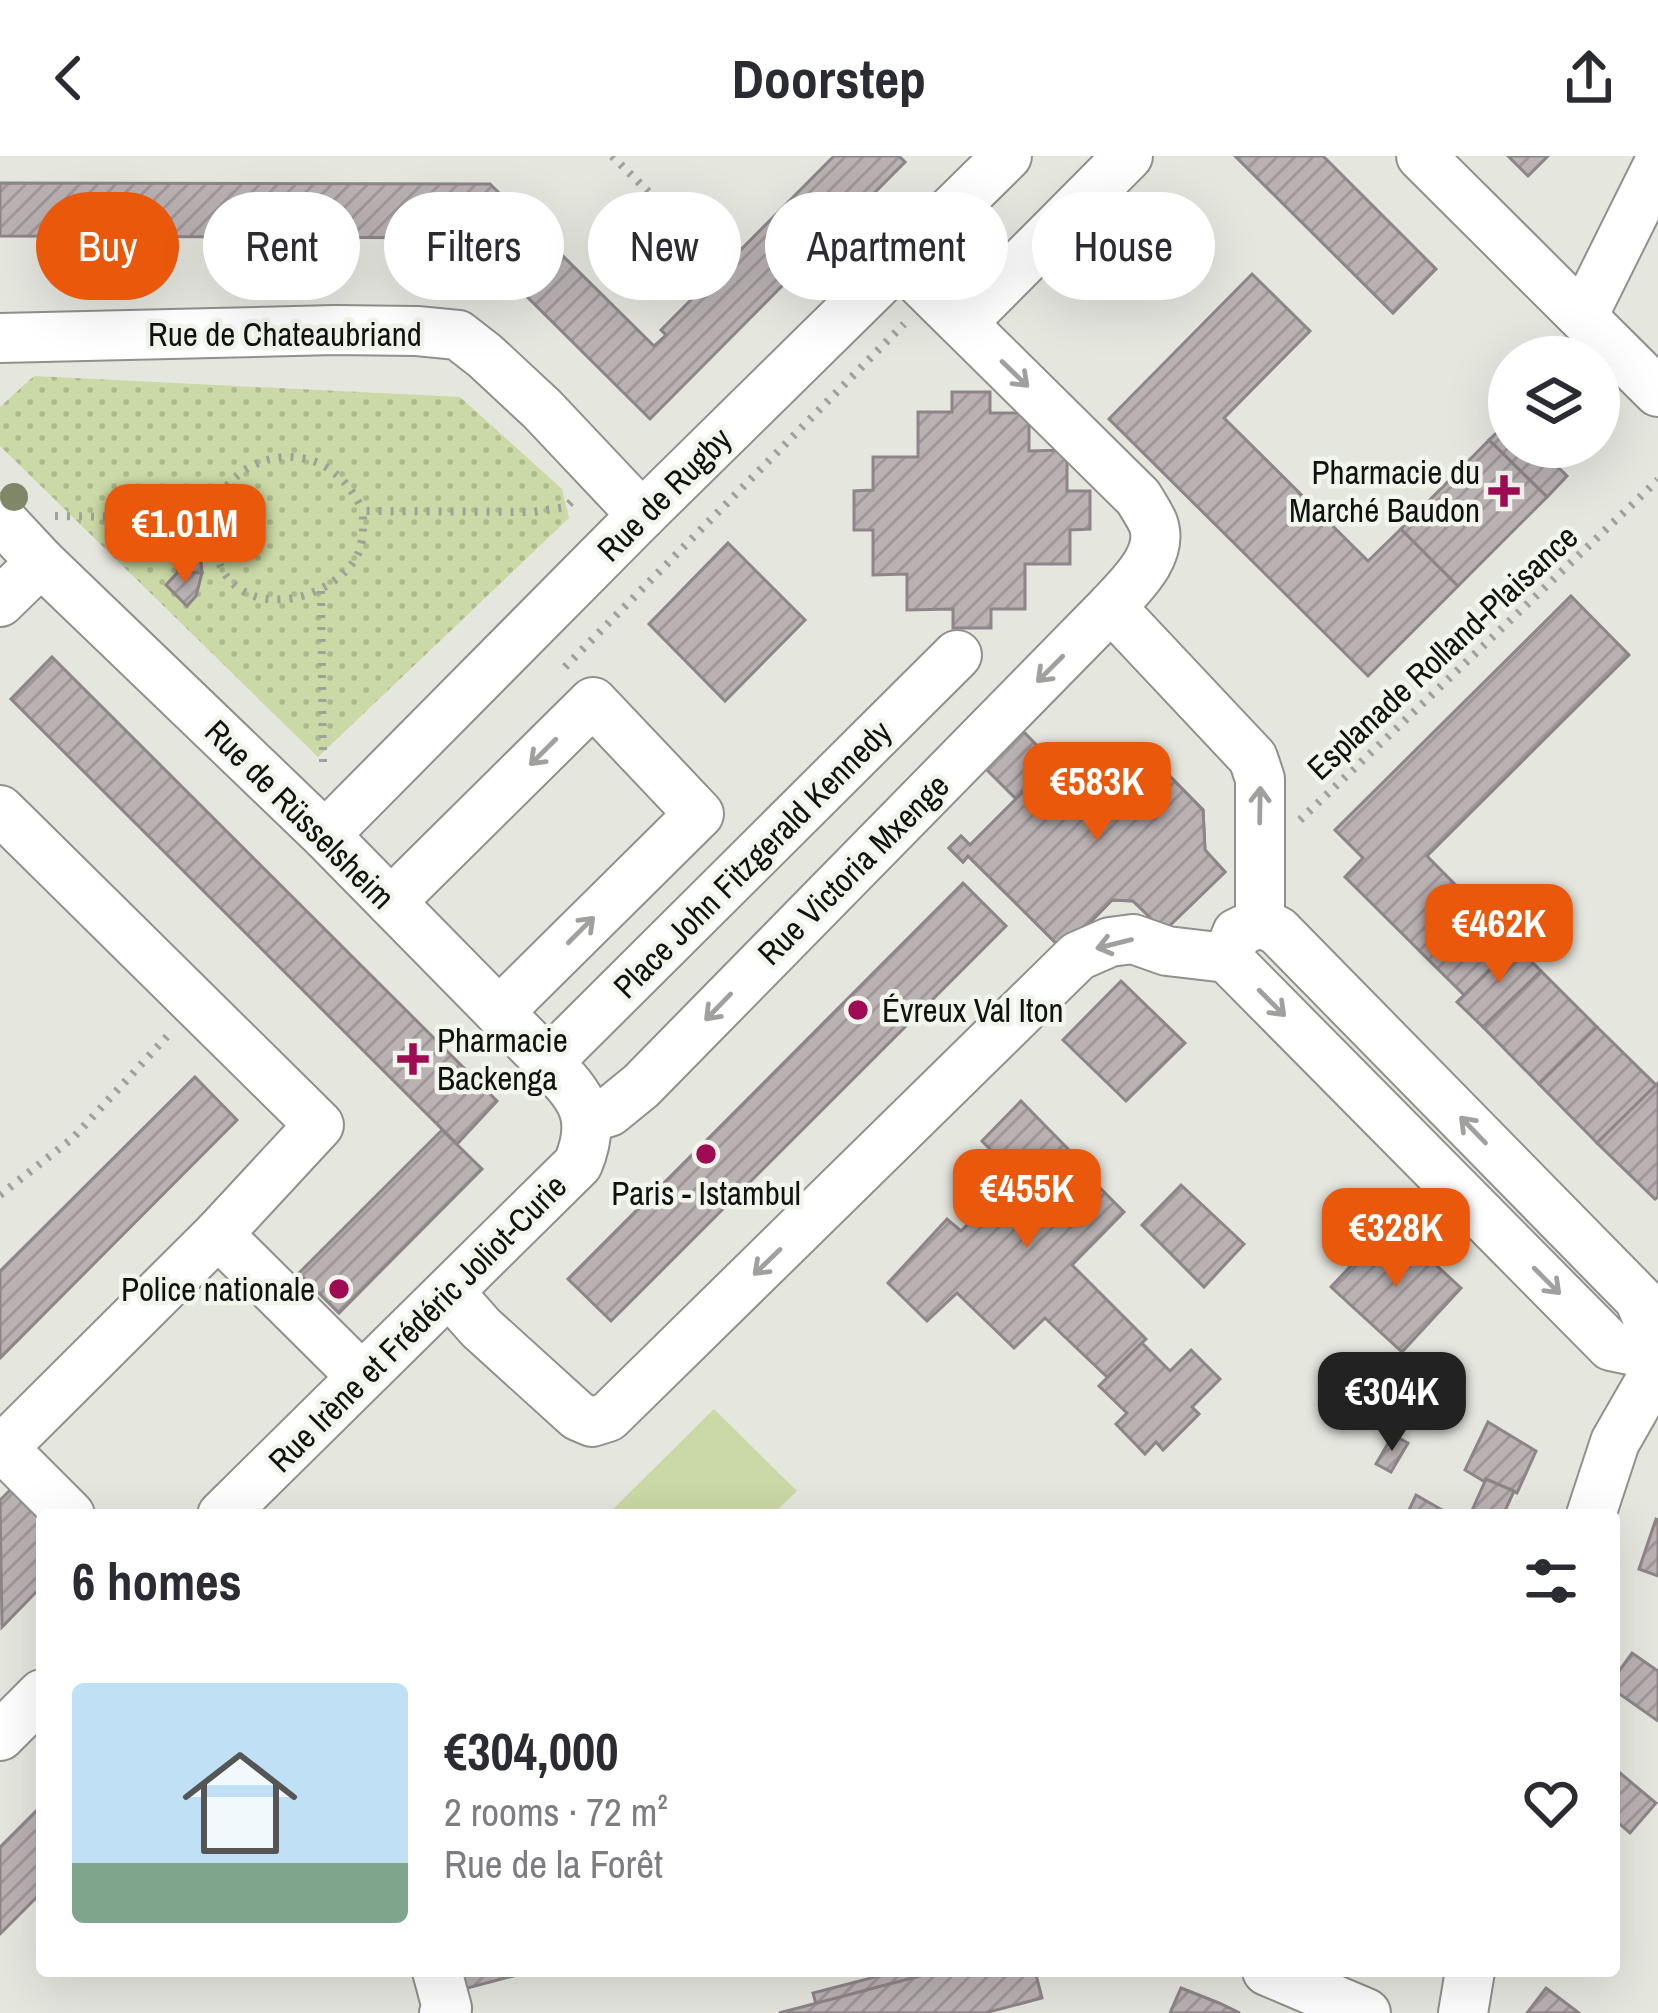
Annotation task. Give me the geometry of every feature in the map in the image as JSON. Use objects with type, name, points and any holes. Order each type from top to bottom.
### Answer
[{"type":"street","points":[[1008,240],[1128,156]]},
{"type":"street","points":[[1421,156],[1658,392]]},
{"type":"street","name":"Rue de Rugby","points":[[978,192],[992,161]]},
{"type":"street","points":[[1583,316],[1658,165]]},
{"type":"street","name":"Rue de Rugby","points":[[325,835],[642,514],[924,300]]},
{"type":"street","name":"Rue Victoria Mxenge","points":[[587,1119],[608,1112],[641,1086],[1111,608],[1139,576],[1154,549],[1155,527],[1138,496],[940,300]]},
{"type":"street","name":"Rue de Chateaubriand","points":[[0,338],[335,330],[458,335],[514,382],[642,514]]},
{"type":"street","name":"Rue de Rüsselsheim","points":[[0,518],[46,539],[577,1093],[587,1119]]},
{"type":"street","points":[[0,602],[46,539]]},
{"type":"street","points":[[1111,608],[1253,758],[1260,779],[1260,922]]},
{"type":"street","name":"Place John Fitzgerald Kennedy","points":[[548,1062],[957,655]]},
{"type":"street","points":[[391,902],[593,702],[699,814],[499,1012]]},
{"type":"street","points":[[0,810],[319,1125],[218,1234],[3,1448],[64,1509]]},
{"type":"street","points":[[1227,958],[1237,933],[1260,922]]},
{"type":"street","points":[[1260,922],[1278,931],[1639,1299],[1658,1344]]},
{"type":"street","points":[[449,1292],[578,1417],[592,1422],[608,1417],[1078,956],[1110,942],[1133,939],[1167,951],[1227,958],[1611,1346],[1658,1356]]},
{"type":"street","name":"Rue Irène et Frédéric Joliot-Curie","points":[[228,1509],[578,1164],[588,1139],[587,1119]]},
{"type":"street","points":[[218,1234],[361,1376]]},
{"type":"street","points":[[1593,1509],[1615,1442],[1658,1367]]},
{"type":"street","points":[[0,1736],[36,1700]]},
{"type":"street","points":[[439,1977],[447,2008],[443,2013]]},
{"type":"street","points":[[1281,1977],[1366,2013]]},
{"type":"street","points":[[1463,2013],[1469,1977]]},
{"type":"path","points":[[612,156],[649,192]]},
{"type":"path","points":[[551,681],[926,300]]},
{"type":"path","points":[[275,457],[306,458],[329,469],[352,489],[363,511],[364,536],[356,557],[339,578],[312,595],[282,600],[248,594],[225,575],[215,548],[212,518],[223,488],[248,467],[275,457]]},
{"type":"path","points":[[363,511],[533,512],[566,507],[599,470]]},
{"type":"path","name":"Esplanade Rolland-Plaisance","points":[[1259,858],[1658,480]]},
{"type":"path","points":[[46,539],[212,518]]},
{"type":"path","points":[[321,589],[323,764]]},
{"type":"path","points":[[0,1195],[73,1138],[197,1005]]},
{"type":"green space","points":[[34,376],[460,397],[562,489],[569,518],[318,757],[0,446],[0,407]]},
{"type":"green space","points":[[714,1409],[797,1491],[778,1509],[613,1509]]},
{"type":"building","points":[[834,156],[899,156],[905,162],[875,192],[798,192]]},
{"type":"building","points":[[1235,156],[1323,156],[1436,269],[1393,313]]},
{"type":"building","points":[[1508,156],[1548,156],[1528,176]]},
{"type":"building","points":[[0,183],[490,184],[498,192],[384,192],[384,238],[360,238],[360,192],[203,192],[203,237],[179,237],[179,192],[36,192],[36,236],[0,236]]},
{"type":"building","points":[[765,225],[768,300],[650,419],[530,300],[564,300],[564,257],[588,281],[588,300],[607,300],[654,346],[666,335],[661,330],[691,300],[741,300],[741,250]]},
{"type":"building","points":[[1252,274],[1310,331],[1224,418],[1368,561],[1401,529],[1458,586],[1368,676],[1109,419]]},
{"type":"building","points":[[952,392],[990,392],[990,413],[1029,413],[1029,451],[1067,450],[1067,491],[1090,491],[1090,529],[1070,530],[1070,564],[1025,564],[1025,609],[991,609],[991,628],[953,628],[953,609],[907,610],[907,574],[873,575],[873,530],[854,530],[854,491],[873,490],[873,457],[918,457],[918,412],[952,412]]},
{"type":"building","points":[[1488,441],[1488,468],[1517,468],[1547,497],[1458,586],[1401,529]]},
{"type":"building","points":[[1517,468],[1559,468],[1567,476],[1547,497]]},
{"type":"building","points":[[198,526],[202,573],[178,572],[172,554],[155,554],[153,527]]},
{"type":"building","points":[[153,534],[155,554],[134,554],[133,537]]},
{"type":"building","points":[[728,543],[805,620],[725,701],[649,624]]},
{"type":"building","points":[[178,572],[202,573],[196,596],[187,606],[166,585]]},
{"type":"building","points":[[1571,596],[1629,655],[1427,856],[1515,945],[1464,995],[1345,877],[1363,858],[1335,830]]},
{"type":"building","points":[[52,657],[497,1101],[457,1144],[11,699]]},
{"type":"building","points":[[1023,731],[1053,762],[1064,751],[1083,771],[1104,751],[1145,751],[1203,810],[1205,850],[1225,872],[1164,931],[1133,901],[1112,900],[1063,950],[968,856],[963,862],[949,848],[961,836],[970,845],[1016,799],[976,759]]},
{"type":"building","points":[[1064,751],[1083,771],[1104,751],[1145,751],[1203,810],[1205,850],[1225,872],[1164,931],[1133,901],[1112,900],[1063,950],[968,856],[963,862],[949,848],[961,836],[970,845]]},
{"type":"building","points":[[963,883],[1006,926],[611,1321],[568,1279]]},
{"type":"building","points":[[1515,945],[1541,971],[1483,1027],[1457,1002]]},
{"type":"building","points":[[1541,971],[1597,1027],[1539,1084],[1483,1027]]},
{"type":"building","points":[[1121,981],[1185,1043],[1126,1101],[1063,1040]]},
{"type":"building","points":[[1597,1027],[1656,1085],[1597,1143],[1539,1084]]},
{"type":"building","points":[[195,1077],[237,1120],[0,1358],[0,1271]]},
{"type":"building","points":[[1658,1083],[1658,1197],[1655,1199],[1597,1143]]},
{"type":"building","points":[[1021,1101],[1124,1212],[1072,1265],[1146,1339],[1107,1377],[1045,1318],[1014,1348],[957,1293],[927,1321],[888,1283],[947,1219],[961,1231],[1016,1176],[982,1141]]},
{"type":"building","points":[[442,1130],[482,1169],[339,1313],[299,1273]]},
{"type":"building","points":[[1181,1185],[1244,1244],[1204,1287],[1142,1225]]},
{"type":"building","points":[[1391,1223],[1410,1241],[1398,1253],[1379,1236]]},
{"type":"building","points":[[1379,1236],[1398,1253],[1410,1241],[1461,1288],[1402,1352],[1331,1287]]},
{"type":"building","points":[[1142,1343],[1170,1371],[1191,1350],[1220,1379],[1192,1407],[1199,1414],[1163,1450],[1156,1442],[1145,1454],[1116,1424],[1127,1413],[1099,1386]]},
{"type":"building","points":[[1488,1422],[1536,1451],[1517,1493],[1465,1470]]},
{"type":"building","points":[[1393,1435],[1408,1443],[1391,1472],[1376,1464]]},
{"type":"building","points":[[1486,1479],[1514,1491],[1506,1509],[1473,1509]]},
{"type":"building","points":[[13,1487],[36,1510],[36,1592],[2,1627],[0,1500]]},
{"type":"building","points":[[1416,1495],[1440,1509],[1409,1509]]},
{"type":"building","points":[[1658,1520],[1658,1576],[1639,1569]]},
{"type":"building","points":[[1632,1653],[1658,1671],[1658,1721],[1620,1694],[1620,1670]]},
{"type":"building","points":[[1620,1773],[1656,1803],[1630,1833],[1620,1824]]},
{"type":"building","points":[[36,1811],[36,1898],[0,1934],[0,1847]]},
{"type":"building","points":[[457,1977],[509,1977],[460,1990]]},
{"type":"building","points":[[875,1977],[917,1977],[816,2004],[813,1993]]},
{"type":"building","points":[[916,1977],[1037,1977],[1042,1998],[985,2013],[779,2013]]},
{"type":"building","points":[[1181,1988],[1219,2003],[1240,2013],[1170,2013]]},
{"type":"building","points":[[1546,1988],[1579,2013],[1527,2013]]},
{"type":"place","name":"Pharmacie du Marché Baudon","points":[[1504,491]]},
{"type":"place","name":"Évreux Val Iton","points":[[858,1010]]},
{"type":"place","name":"Pharmacie Backenga","points":[[413,1059]]},
{"type":"place","name":"Paris - Istambul","points":[[706,1154]]},
{"type":"place","name":"Police nationale","points":[[339,1289]]}]
